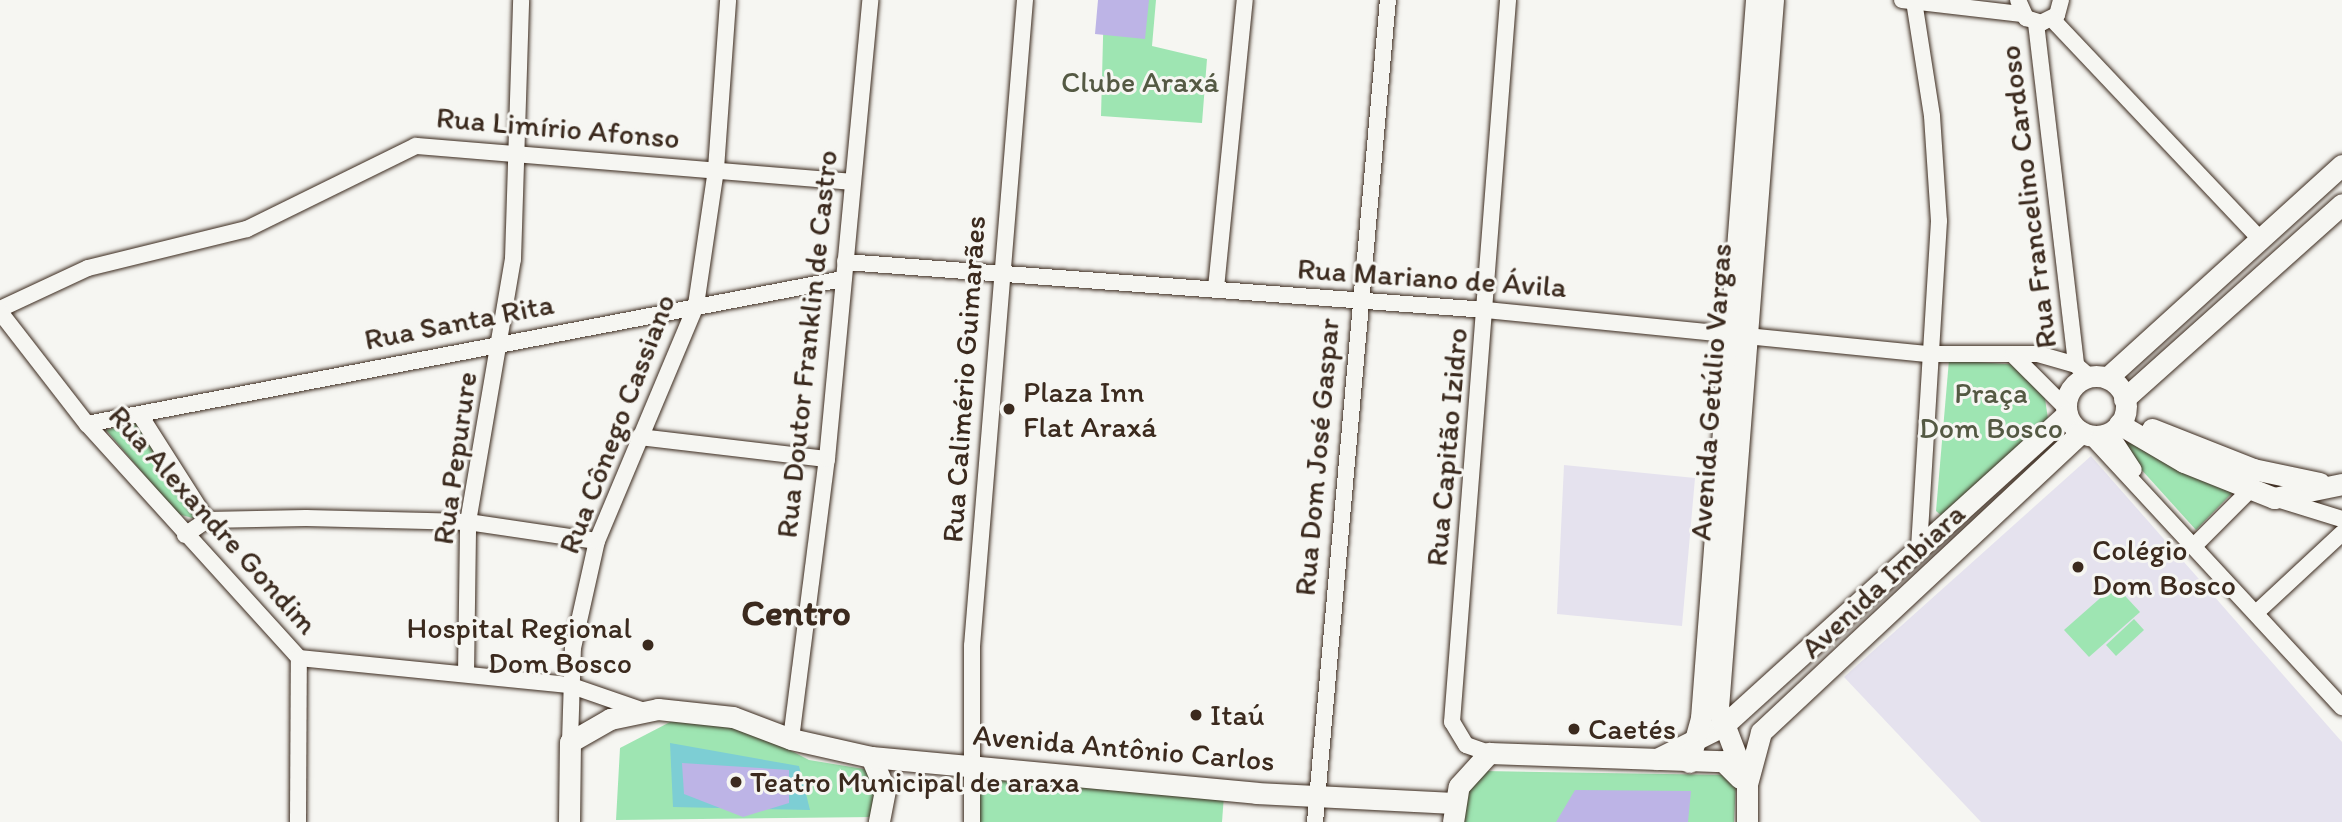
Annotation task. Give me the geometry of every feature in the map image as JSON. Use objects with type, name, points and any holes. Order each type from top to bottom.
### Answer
[{"type":"main road","name":"Avenida Getúlio Vargas","points":[[1747,784],[1718,708],[1756,0]]},
{"type":"main road","name":"Avenida Getúlio Vargas","points":[[1692,753],[1773,0]]},
{"type":"main road","points":[[2108,423],[2091,373],[2259,238],[2342,165]]},
{"type":"main road","name":"Avenida Imbiara","points":[[1747,784],[1761,732],[2108,423],[2342,204]]},
{"type":"main road","name":"Avenida Imbiara","points":[[1692,753],[2067,411],[2070,391],[2091,373]]},
{"type":"main road","points":[[2067,411],[2108,423],[2188,455],[2249,490],[2274,498],[2335,485]]},
{"type":"main road","points":[[2188,455],[2335,485]]},
{"type":"main road","points":[[1805,650],[1826,674]]},
{"type":"main road","points":[[569,822],[570,742],[641,710]]},
{"type":"main road","name":"Avenida Antônio Carlos","points":[[641,710],[733,717],[791,739],[872,757],[1314,793],[1454,812]]},
{"type":"main road","points":[[1454,812],[1459,786],[1489,753],[1657,759],[1692,753],[1723,761],[1747,784],[1747,822]]},
{"type":"main road","points":[[872,757],[885,790],[879,822]]},
{"type":"street","name":"Rua Pepurure","points":[[466,674],[468,522],[502,341],[517,150],[521,0]]},
{"type":"street","name":"Rua Cônego Cassiano","points":[[570,742],[569,685],[597,541],[696,305],[716,169],[728,0]]},
{"type":"street","name":"Rua Doutor Franklin de Castro","points":[[791,739],[827,458],[870,0]]},
{"type":"street","name":"Rua Calimério Guimarães","points":[[972,822],[972,646],[999,269],[1025,0]]},
{"type":"street","points":[[1216,288],[1245,0]]},
{"type":"street","name":"Rua Dom José Gaspar","points":[[1315,822],[1314,793],[1388,0]]},
{"type":"street","name":"Rua Capitão Izidro","points":[[1489,753],[1466,745],[1452,722],[1508,0]]},
{"type":"street","points":[[1919,547],[1938,174],[1908,1],[2032,14],[2061,0]]},
{"type":"street","points":[[2032,14],[2259,238]]},
{"type":"street","name":"Rua Francelino Cardoso","points":[[2032,14],[2091,373]]},
{"type":"street","name":"Rua Limírio Afonso","points":[[0,310],[88,268],[247,229],[396,151],[442,144],[852,182]]},
{"type":"street","name":"Rua Mariano de Ávila","points":[[844,270],[999,269],[1359,302],[1737,332],[1927,354],[2013,355],[2091,373]]},
{"type":"street","name":"Rua Santa Rita","points":[[87,424],[696,305],[844,270]]},
{"type":"street","name":"Rua Alexandre Gondim","points":[[0,310],[87,424],[299,658],[569,685],[641,710]]},
{"type":"street","points":[[2013,355],[2067,411]]},
{"type":"street","points":[[140,415],[207,520]]},
{"type":"street","points":[[2108,423],[2146,490],[2342,707]]},
{"type":"street","points":[[639,437],[827,458]]},
{"type":"street","points":[[2194,546],[2249,490]]},
{"type":"street","points":[[2274,498],[2342,519]]},
{"type":"street","points":[[186,535],[207,520],[468,522],[597,541]]},
{"type":"street","points":[[2257,612],[2342,533]]},
{"type":"street","points":[[298,822],[299,658]]},
{"type":"shaded area","name":"Colégio Dom Bosco","points":[[2091,456],[2342,742],[2342,822],[1981,822],[1844,677]]},
{"type":"shaded area","points":[[1564,465],[1695,478],[1682,626],[1557,614]]},
{"type":"green space","name":"Clube Araxá","points":[[1104,0],[1156,0],[1152,46],[1207,59],[1202,123],[1101,116]]},
{"type":"green space","name":"Praça Dom Bosco","points":[[1949,360],[2020,365],[2044,392],[2048,419],[1943,517],[1936,511]]},
{"type":"green space","points":[[137,422],[194,510],[196,519],[178,514],[106,430]]},
{"type":"green space","points":[[2125,441],[2233,492],[2196,530],[2139,467]]},
{"type":"green space","points":[[2115,585],[2140,612],[2089,657],[2064,630]]},
{"type":"green space","points":[[2134,619],[2144,630],[2116,656],[2106,645]]},
{"type":"green space","points":[[702,718],[749,729],[809,760],[870,770],[878,779],[874,817],[616,820],[620,748],[672,721]]},
{"type":"green space","points":[[1485,771],[1727,775],[1736,783],[1734,822],[1463,822],[1465,789]]},
{"type":"green space","points":[[984,776],[1224,795],[1222,822],[979,822],[975,789]]},
{"type":"water","points":[[670,743],[799,766],[810,810],[673,807]]},
{"type":"building","points":[[1098,0],[1149,0],[1145,39],[1095,34]]},
{"type":"building","name":"Teatro Municipal de araxa","points":[[682,763],[789,770],[789,803],[743,817],[684,794]]},
{"type":"building","points":[[1575,790],[1691,791],[1688,822],[1556,822]]},
{"type":"place","name":"Plaza Inn Flat Araxá","points":[[1009,409]]},
{"type":"place","name":"Colégio Dom Bosco","points":[[2078,567]]},
{"type":"place","name":"Hospital Regional Dom Bosco","points":[[648,645]]},
{"type":"place","name":"Itaú","points":[[1196,715]]},
{"type":"place","name":"Caetés","points":[[1574,729]]},
{"type":"place","name":"Teatro Municipal de araxa","points":[[736,782]]},
{"type":"district","name":"Centro","points":[[796,612]]}]
